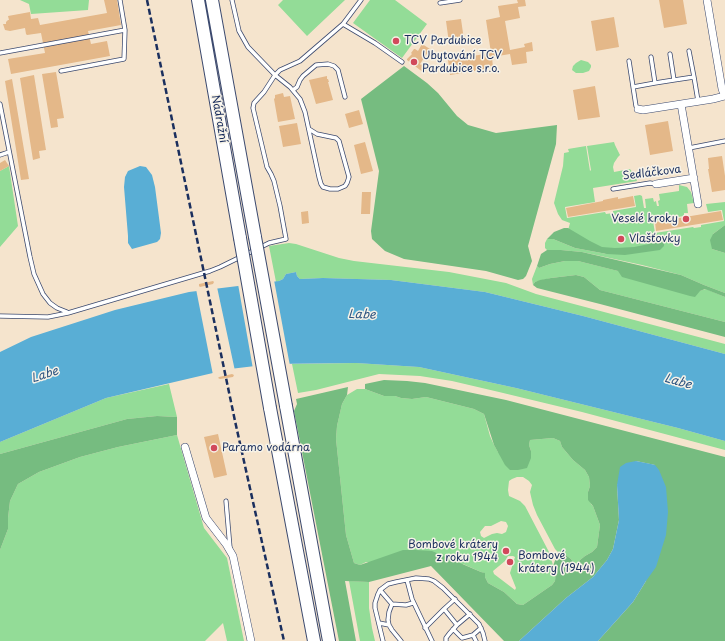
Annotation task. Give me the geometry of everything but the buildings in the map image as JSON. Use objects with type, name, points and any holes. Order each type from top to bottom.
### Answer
[{"type":"main road","name":"Nádražní","points":[[198,0],[270,408],[315,641]]},
{"type":"main road","name":"Nádražní","points":[[212,0],[329,641]]},
{"type":"street","points":[[638,109],[642,110],[725,96],[722,89],[707,0]]},
{"type":"street","name":"Sedláčkova","points":[[680,104],[698,204]]},
{"type":"street","name":"Sedláčkova","points":[[656,184],[694,178]]},
{"type":"street","points":[[185,447],[206,518],[230,550],[235,564],[251,641]]},
{"type":"lane","points":[[60,71],[124,59],[125,30],[120,0]]},
{"type":"lane","points":[[232,0],[238,27],[248,47],[275,75],[293,90],[303,105],[319,177],[322,184],[324,187],[330,189],[338,189],[345,186],[348,177],[340,141],[336,138],[317,134],[309,129]]},
{"type":"lane","points":[[0,316],[48,317],[68,313],[220,268],[269,243],[286,239],[274,181],[267,167],[253,108],[254,103],[264,92],[275,75],[282,69],[300,61],[343,24],[361,0]]},
{"type":"lane","points":[[440,3],[460,0]]},
{"type":"lane","points":[[343,24],[375,43],[402,62]]},
{"type":"lane","points":[[0,53],[125,30]]},
{"type":"lane","points":[[689,51],[698,101]]},
{"type":"lane","points":[[670,54],[674,80]]},
{"type":"lane","points":[[651,57],[655,83]]},
{"type":"lane","points":[[629,61],[636,106],[638,109]]},
{"type":"lane","points":[[293,90],[297,87],[301,78],[316,65],[328,64],[334,66],[338,70],[345,98]]},
{"type":"lane","points":[[633,87],[694,77]]},
{"type":"lane","points":[[0,104],[2,124],[34,274],[43,294],[50,303],[56,308],[68,313]]},
{"type":"lane","points":[[688,148],[725,141]]},
{"type":"lane","points":[[0,155],[9,152]]},
{"type":"lane","name":"Sedláčkova","points":[[613,189],[650,183],[656,184]]},
{"type":"lane","points":[[226,502],[230,550]]},
{"type":"lane","points":[[383,641],[375,603],[380,590],[392,583],[416,578],[434,581],[443,588],[479,624],[485,641]]},
{"type":"lane","points":[[407,580],[413,603],[432,641]]},
{"type":"lane","points":[[380,590],[392,604],[406,605],[413,603]]},
{"type":"lane","points":[[425,628],[454,599]]},
{"type":"lane","points":[[392,604],[388,612],[389,625],[401,641]]},
{"type":"lane","points":[[444,609],[457,625]]},
{"type":"lane","points":[[446,641],[446,638],[453,629],[470,614]]},
{"type":"lane","points":[[379,623],[389,625]]},
{"type":"lane","points":[[453,629],[462,639],[473,635],[481,628]]},
{"type":"lane","points":[[473,635],[476,641]]},
{"type":"green space","points":[[20,0],[89,0],[88,10],[31,14],[29,4]]},
{"type":"green space","points":[[283,0],[345,0],[307,36],[278,5]]},
{"type":"green space","name":"TCV Pardubice","points":[[370,0],[395,0],[427,24],[402,58],[353,23]]},
{"type":"green space","points":[[581,60],[588,62],[591,67],[589,71],[576,73],[572,70],[573,66]]},
{"type":"green space","points":[[404,66],[438,93],[457,116],[468,125],[496,133],[557,125],[556,144],[528,246],[532,261],[526,276],[523,279],[518,280],[486,271],[404,259],[385,251],[372,239],[371,231],[379,171],[361,99]]},
{"type":"green space","points":[[614,142],[620,155],[614,163],[614,172],[630,169],[637,181],[593,188],[595,202],[565,207],[567,218],[605,212],[606,214],[613,213],[613,211],[636,207],[634,196],[640,195],[642,196],[644,208],[646,208],[645,199],[653,198],[654,202],[656,201],[657,206],[659,206],[659,194],[679,191],[679,185],[687,187],[691,192],[694,203],[687,204],[688,213],[684,213],[684,216],[653,221],[655,233],[701,227],[701,225],[724,221],[722,210],[708,212],[706,204],[725,202],[725,225],[713,234],[712,249],[725,253],[725,293],[681,275],[642,265],[582,252],[547,250],[545,248],[547,239],[553,239],[575,248],[607,254],[566,238],[570,223],[562,220],[554,203],[563,166],[564,153],[569,152],[568,149],[586,146],[590,171],[587,146]]},
{"type":"green space","points":[[9,166],[18,226],[0,247],[0,171]]},
{"type":"green space","points":[[725,225],[725,253],[712,249],[710,240],[713,234]]},
{"type":"green space","points":[[568,228],[602,247],[634,247],[664,241],[664,246],[660,250],[625,255],[607,254],[575,248],[553,239],[547,239],[554,232]]},
{"type":"green space","points":[[289,243],[354,261],[449,272],[506,283],[536,294],[725,344],[725,354],[583,316],[485,292],[391,280],[323,278],[300,279],[296,272],[286,274],[283,279],[276,282],[269,246]]},
{"type":"green space","points":[[547,250],[582,252],[681,275],[725,293],[725,297],[705,289],[700,291],[695,297],[690,296],[622,277],[618,271],[578,261],[565,261],[539,268],[537,266],[541,254]]},
{"type":"green space","points":[[565,261],[578,261],[699,291],[706,289],[725,297],[725,322],[600,290],[584,277],[576,275],[551,278],[535,282],[533,285],[532,279],[537,266],[539,268]]},
{"type":"green space","points":[[576,275],[584,277],[600,290],[725,322],[725,337],[537,288],[533,285],[535,282],[540,280]]},
{"type":"green space","points":[[356,363],[419,367],[516,388],[725,441],[725,450],[582,412],[452,381],[420,376],[379,374],[298,393],[292,364]]},
{"type":"green space","points":[[384,380],[425,383],[506,400],[725,457],[725,641],[598,641],[633,602],[646,581],[655,465],[636,461],[617,485],[619,520],[613,549],[607,560],[593,577],[566,598],[519,641],[504,641],[431,566],[369,582],[345,581],[356,641],[339,641],[294,411],[297,404],[296,399],[348,387],[347,395],[342,404],[337,426],[336,439],[346,535],[354,563],[360,565],[403,550],[432,551],[485,573],[488,583],[504,592],[517,604],[523,605],[552,585],[555,581],[556,571],[553,566],[558,552],[563,553],[571,559],[574,564],[578,564],[580,560],[597,547],[600,525],[593,506],[588,500],[590,486],[589,477],[585,470],[573,460],[562,447],[560,441],[553,438],[530,440],[529,445],[531,458],[527,468],[510,470],[505,465],[494,445],[484,414],[474,409],[426,397],[412,399],[384,396],[365,389],[365,384]]},
{"type":"green space","points":[[169,384],[177,417],[157,416],[127,419],[0,454],[0,442],[106,398]]},
{"type":"green space","points":[[357,389],[365,389],[384,396],[412,399],[426,397],[474,409],[484,414],[490,436],[498,452],[531,451],[529,445],[530,440],[553,438],[560,441],[562,447],[573,460],[585,470],[589,477],[590,486],[588,492],[591,504],[600,525],[597,547],[580,560],[578,564],[574,564],[571,559],[563,553],[558,552],[555,549],[533,505],[530,492],[532,485],[523,477],[517,477],[509,481],[509,496],[520,501],[525,506],[549,552],[556,575],[555,581],[552,585],[523,605],[517,604],[504,592],[488,583],[484,573],[463,564],[366,562],[360,565],[354,563],[346,535],[336,439],[337,426],[342,404],[347,395]],"holes":[[[501,521],[506,522],[508,526],[506,532],[502,534],[492,534],[484,538],[481,536],[480,532],[485,526],[491,526]],[[508,556],[515,557],[510,573],[516,588],[515,590],[494,574],[493,571],[505,561]]]},
{"type":"green space","points":[[157,416],[177,417],[177,435],[118,447],[80,457],[39,472],[18,484],[10,501],[8,529],[0,550],[0,454],[127,419]]},
{"type":"green space","points":[[177,435],[204,528],[227,558],[244,641],[227,641],[223,623],[205,641],[0,641],[0,550],[8,529],[10,501],[18,484],[39,472],[80,457],[118,447]]},
{"type":"green space","points":[[349,581],[369,582],[369,608],[375,641],[360,641]]},
{"type":"water","points":[[140,166],[146,167],[152,175],[161,233],[160,239],[157,242],[132,249],[128,243],[124,187],[125,177],[128,171]]},
{"type":"water","name":"Labe","points":[[296,272],[300,279],[323,278],[391,280],[485,292],[583,316],[725,354],[725,441],[516,388],[419,367],[356,363],[272,364],[230,369],[106,398],[0,442],[0,352],[31,337],[115,310],[189,292],[279,281],[283,279],[286,274]]},
{"type":"water","points":[[636,461],[655,465],[659,470],[666,487],[668,512],[666,535],[656,567],[633,602],[598,641],[519,641],[566,598],[593,577],[607,560],[613,549],[619,520],[617,485],[620,467],[626,463]]},
{"type":"pier","points":[[274,280],[290,366],[272,366],[253,369],[238,284]]},
{"type":"pier","points":[[217,287],[235,371],[213,375],[196,289]]},
{"type":"railway","points":[[147,0],[235,421],[284,641]]},
{"type":"place","name":"TCV Pardubice","points":[[396,41]]},
{"type":"place","name":"Ubytování TCV Pardubice s.r.o.","points":[[414,62]]},
{"type":"place","name":"Veselé kroky","points":[[686,219]]},
{"type":"place","name":"Vlašťovky","points":[[621,239]]},
{"type":"place","name":"Paramo vodárna","points":[[214,448]]},
{"type":"place","name":"Bombové krátery z roku 1944","points":[[506,551]]},
{"type":"place","name":"Bombové krátery (1944)","points":[[510,562]]}]
